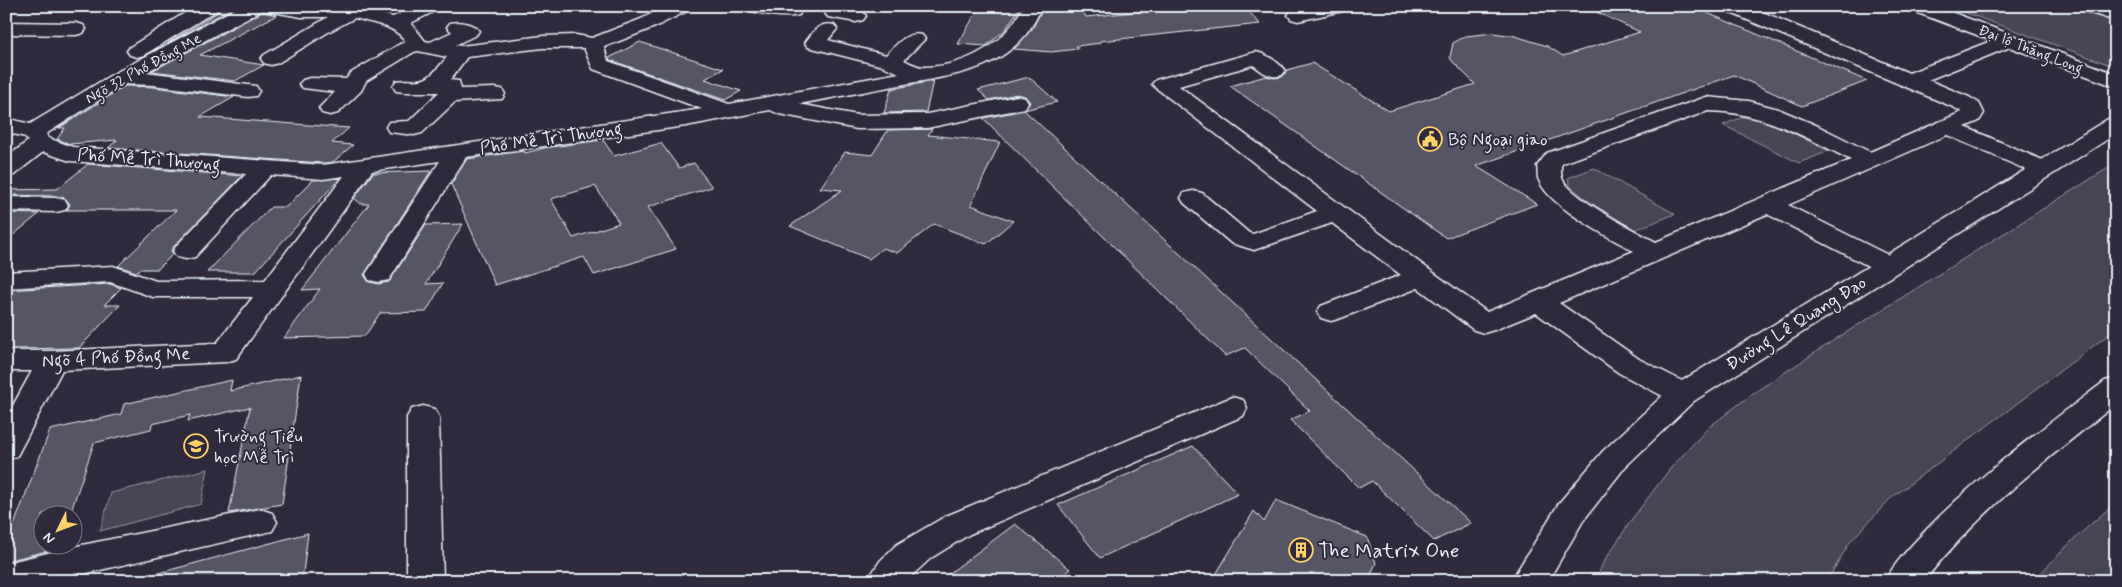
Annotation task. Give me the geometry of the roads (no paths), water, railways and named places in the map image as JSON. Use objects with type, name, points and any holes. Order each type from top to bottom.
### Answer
[{"type":"main road","points":[[6,170],[32,114],[210,6]]},
{"type":"main road","name":"Ngõ 32 Phố Đồng Me","points":[[24,132],[255,6]]},
{"type":"main road","points":[[268,6],[301,11],[353,12],[401,25],[425,47]]},
{"type":"main road","points":[[393,24],[430,6]]},
{"type":"main road","points":[[330,108],[353,86],[358,77],[407,48],[425,47],[461,52],[542,42],[576,41],[594,44],[648,23],[682,6]]},
{"type":"main road","points":[[756,6],[792,11]]},
{"type":"main road","points":[[839,6],[835,13],[856,16]]},
{"type":"main road","name":"Phố Mễ Trì Thượng","points":[[24,132],[70,154],[323,172],[536,139],[686,119],[966,66],[1002,49],[1015,38],[1028,21],[1033,6]]},
{"type":"main road","points":[[1298,15],[1340,6]]},
{"type":"main road","points":[[1275,71],[1256,58],[1164,84],[1484,324],[1768,205],[1972,116],[1971,108],[1910,80],[1731,6]]},
{"type":"main road","name":"Đại lộ Thăng Long","points":[[1917,6],[2067,63],[2115,102]]},
{"type":"main road","points":[[2089,6],[2116,16]]},
{"type":"main road","points":[[271,59],[323,27],[353,12]]},
{"type":"main road","points":[[425,47],[470,31],[457,27]]},
{"type":"main road","points":[[6,28],[76,29]]},
{"type":"main road","points":[[827,29],[815,43],[890,62],[922,74]]},
{"type":"main road","points":[[890,62],[915,39]]},
{"type":"main road","points":[[1910,80],[2008,41]]},
{"type":"main road","points":[[594,44],[594,52],[600,65],[728,111]]},
{"type":"main road","points":[[429,86],[446,72],[461,52]]},
{"type":"main road","points":[[120,78],[153,79],[248,91]]},
{"type":"main road","points":[[310,84],[353,86]]},
{"type":"main road","points":[[398,127],[414,128],[449,96],[451,86],[404,86]]},
{"type":"main road","points":[[449,96],[494,94]]},
{"type":"main road","name":"Đường Lê Quang Đạo","points":[[1529,581],[1571,512],[1614,459],[1683,394],[2044,169],[2115,102]]},
{"type":"main road","points":[[766,104],[857,122],[927,121],[1017,103]]},
{"type":"main road","points":[[1655,252],[1576,205],[1561,193],[1550,178],[1549,166],[1555,158],[1706,104],[1717,104],[1752,108],[1774,114],[1869,160]]},
{"type":"main road","points":[[1947,127],[2044,169]]},
{"type":"main road","points":[[379,274],[457,152]]},
{"type":"main road","points":[[6,280],[113,274],[154,289],[272,288],[364,166]]},
{"type":"main road","points":[[186,251],[265,168]]},
{"type":"main road","points":[[1193,198],[1240,238],[1254,242],[1336,213]]},
{"type":"main road","points":[[6,204],[56,205]]},
{"type":"main road","points":[[1768,205],[1888,265]]},
{"type":"main road","points":[[1331,312],[1421,277]]},
{"type":"main road","name":"Ngõ 4 Phố Đồng Me","points":[[6,361],[52,361],[226,352],[272,288]]},
{"type":"main road","points":[[1538,301],[1629,366],[1683,394]]},
{"type":"main road","points":[[6,448],[52,361]]},
{"type":"main road","points":[[1903,581],[1960,516],[2048,441],[2116,388]]},
{"type":"main road","points":[[884,581],[892,570],[920,546],[958,525],[1232,408]]},
{"type":"main road","points":[[423,416],[425,581]]},
{"type":"main road","points":[[6,578],[77,560],[260,522]]},
{"type":"place","name":"Bộ Ngoại giao","points":[[1430,139]]},
{"type":"place","name":"Trường Tiểu học Mễ Trì","points":[[196,446]]},
{"type":"place","name":"The Matrix One","points":[[1301,550]]}]
